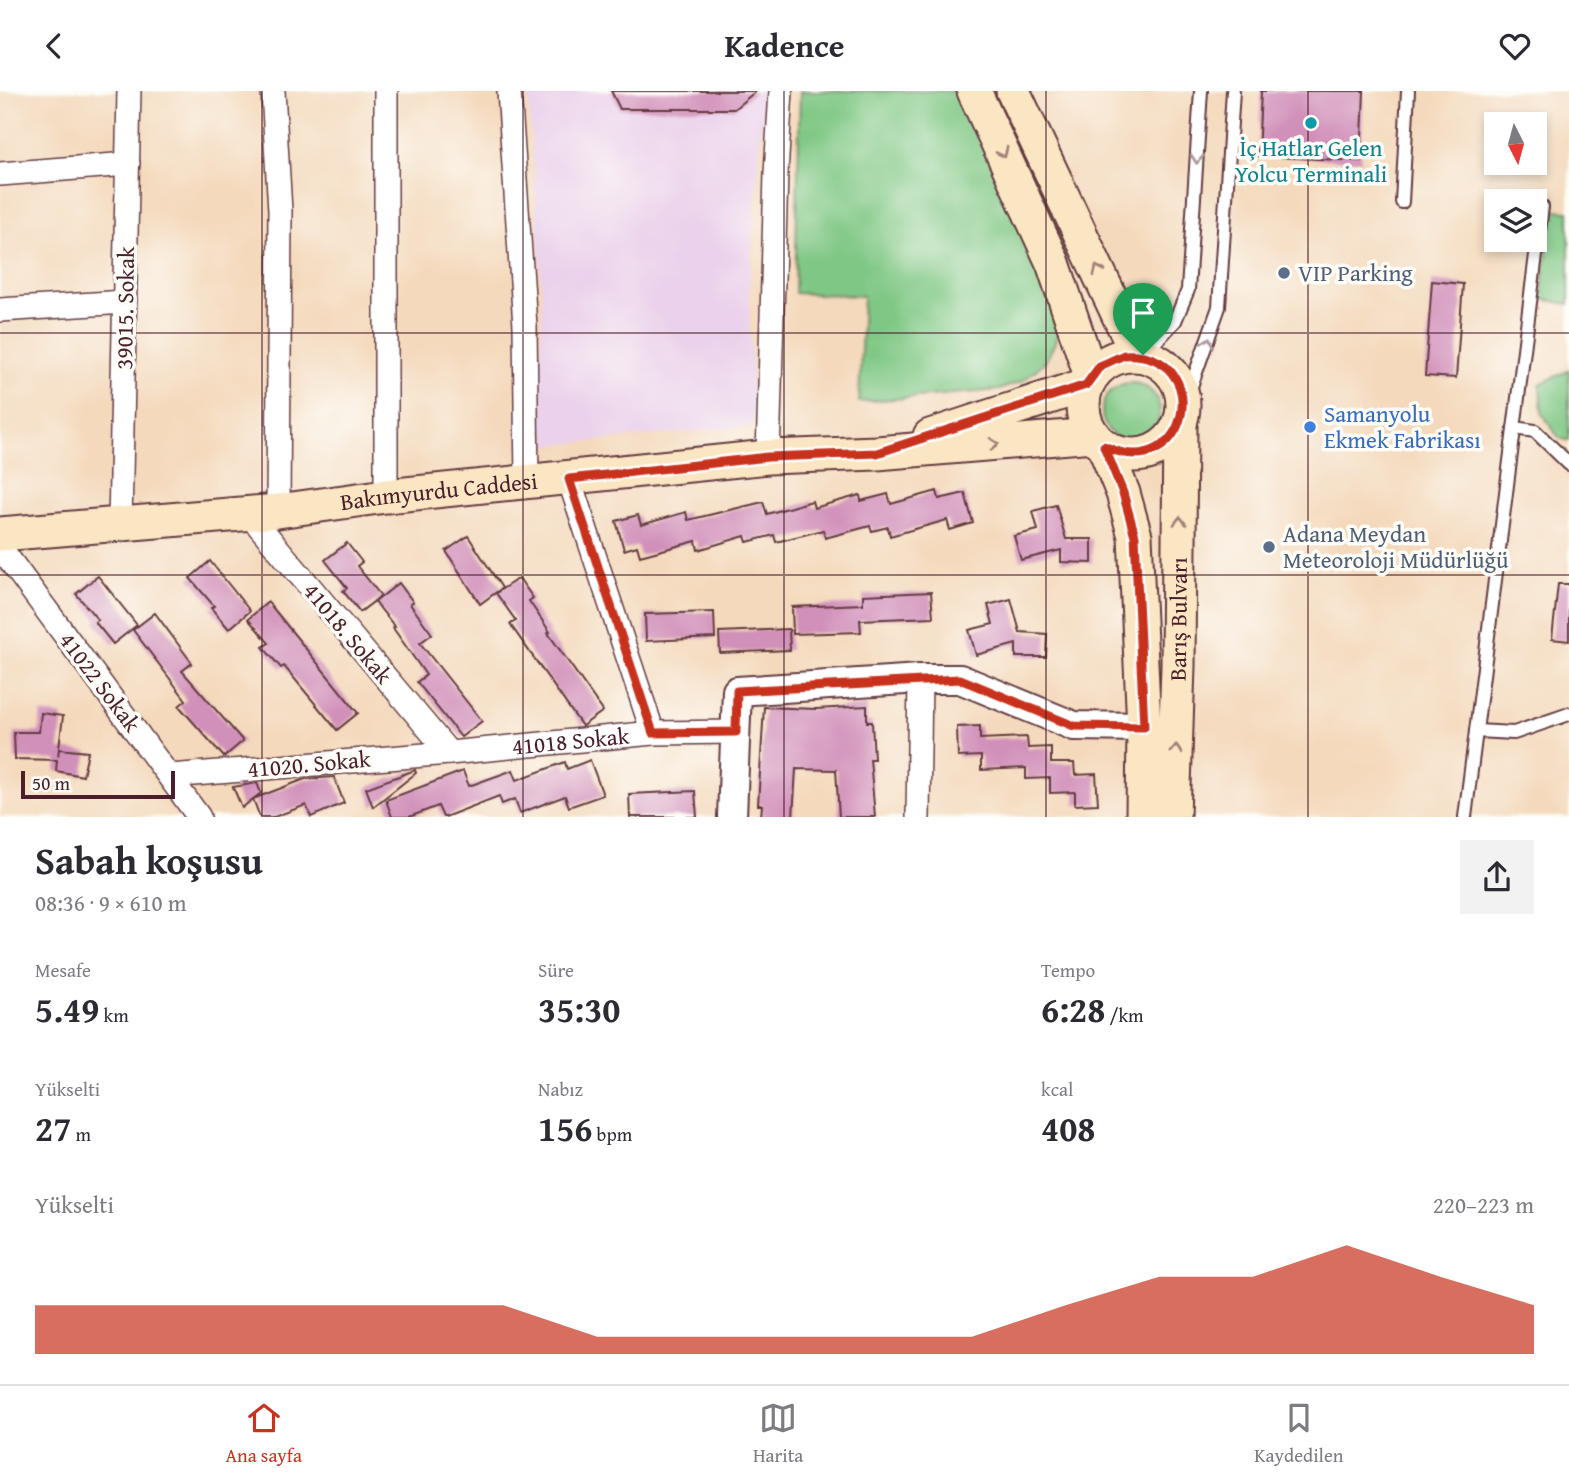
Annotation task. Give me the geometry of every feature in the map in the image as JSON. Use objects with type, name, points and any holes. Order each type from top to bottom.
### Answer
[{"type":"main road","name":"Barış Bulvarı","points":[[974,91],[1053,263],[1089,380],[1082,402],[1084,420],[1099,441],[1123,493],[1135,536],[1144,727],[1143,817]]},
{"type":"main road","points":[[1013,91],[1140,354],[1111,359],[1089,380]]},
{"type":"main road","name":"Barış Bulvarı","points":[[1140,354],[1164,365],[1179,383],[1182,414],[1173,817]]},
{"type":"main road","name":"Bakımyurdu Caddesi","points":[[877,453],[1089,380]]},
{"type":"main road","points":[[1099,441],[1118,453],[1148,453],[1173,436],[1182,414]]},
{"type":"main road","name":"Bakımyurdu Caddesi","points":[[0,534],[263,512],[386,496],[768,457],[1099,441]]},
{"type":"street","name":"39015. Sokak","points":[[120,524],[129,91]]},
{"type":"street","points":[[263,512],[280,211],[273,91]]},
{"type":"street","points":[[386,91],[386,496]]},
{"type":"street","points":[[509,91],[525,326],[527,481]]},
{"type":"street","points":[[768,457],[781,91]]},
{"type":"street","points":[[0,174],[128,164]]},
{"type":"street","points":[[0,310],[125,302]]},
{"type":"street","points":[[569,479],[653,733]]},
{"type":"street","name":"41018. Sokak","points":[[263,512],[449,753]]},
{"type":"street","name":"41022 Sokak","points":[[0,547],[199,817]]},
{"type":"street","points":[[918,817],[920,679]]},
{"type":"street","points":[[732,817],[737,691],[920,679],[960,679],[1074,726],[1144,727]]},
{"type":"street","name":"41018 Sokak","points":[[449,753],[653,733],[736,732]]},
{"type":"street","name":"41020. Sokak","points":[[170,776],[449,753]]},
{"type":"lane","points":[[1140,354],[1175,321],[1188,290],[1201,91]]},
{"type":"lane","points":[[1182,414],[1219,307],[1233,91]]},
{"type":"lane","points":[[1402,202],[1408,91]]},
{"type":"lane","points":[[1465,817],[1536,252]]},
{"type":"lane","points":[[1514,428],[1535,431],[1569,464]]},
{"type":"lane","points":[[1476,731],[1514,733],[1569,713]]},
{"type":"shaded area","points":[[528,91],[611,91],[620,109],[733,109],[756,91],[766,91],[749,296],[754,426],[539,446],[542,296]]},
{"type":"green space","points":[[800,91],[959,91],[1051,295],[1059,334],[1046,361],[1023,381],[999,390],[859,402],[863,296],[795,293]]},
{"type":"green space","points":[[1552,210],[1569,211],[1569,304],[1541,299]]},
{"type":"green space","points":[[1569,370],[1569,441],[1559,438],[1542,413],[1540,384]]},
{"type":"green space","points":[[1125,383],[1137,383],[1152,391],[1160,406],[1160,418],[1152,433],[1137,441],[1125,441],[1110,433],[1102,418],[1102,406],[1110,391]]},
{"type":"building","points":[[611,91],[756,91],[734,109],[620,109]]},
{"type":"building","name":"İç Hatlar Gelen Yolcu Terminali","points":[[1261,91],[1364,91],[1361,161],[1258,156]]},
{"type":"building","points":[[1432,281],[1463,284],[1456,378],[1425,376]]},
{"type":"building","points":[[937,491],[939,499],[965,493],[973,523],[950,530],[947,520],[890,536],[888,527],[872,531],[870,526],[825,538],[823,530],[776,542],[774,535],[747,542],[745,536],[698,550],[696,541],[640,556],[637,546],[624,550],[616,521],[638,515],[641,525],[686,512],[688,520],[763,502],[767,514],[812,501],[814,508],[860,495],[861,501],[888,494],[891,504]]},
{"type":"building","points":[[1056,505],[1066,539],[1092,539],[1092,563],[1061,562],[1061,550],[1021,560],[1014,536],[1038,530],[1033,511]]},
{"type":"building","points":[[468,536],[502,588],[480,604],[446,551]]},
{"type":"building","points":[[347,543],[362,562],[357,566],[381,596],[360,612],[343,591],[347,588],[325,560]]},
{"type":"building","points":[[210,561],[250,611],[229,629],[190,578]]},
{"type":"building","points":[[98,576],[137,625],[113,644],[95,622],[98,620],[76,594]]},
{"type":"building","points":[[519,578],[533,598],[529,601],[550,632],[548,633],[603,711],[582,726],[510,624],[516,621],[496,593]]},
{"type":"building","points":[[399,583],[413,602],[410,604],[432,634],[420,643],[482,721],[461,737],[417,682],[426,675],[375,602]]},
{"type":"building","points":[[1558,584],[1569,584],[1569,641],[1552,639]]},
{"type":"building","points":[[931,592],[933,617],[860,620],[861,632],[793,634],[792,607],[863,604],[863,595]]},
{"type":"building","points":[[1011,599],[1020,632],[1047,634],[1046,657],[1016,657],[1016,644],[976,655],[969,630],[993,624],[988,605]]},
{"type":"building","points":[[268,602],[358,713],[337,730],[284,666],[281,668],[263,647],[269,643],[248,619]]},
{"type":"building","points":[[714,612],[715,638],[646,641],[645,614]]},
{"type":"building","points":[[155,613],[192,663],[182,671],[243,741],[224,757],[179,706],[186,700],[133,630]]},
{"type":"building","points":[[789,629],[790,650],[720,653],[719,632]]},
{"type":"building","points":[[867,706],[867,722],[872,722],[874,759],[870,759],[875,817],[839,817],[836,770],[796,769],[793,817],[761,817],[762,805],[758,805],[764,707],[816,709]]},
{"type":"building","points":[[41,713],[63,716],[58,756],[59,749],[88,752],[83,776],[56,771],[57,760],[15,759],[14,732],[39,732]]},
{"type":"building","points":[[980,726],[980,739],[1027,737],[1028,748],[1051,747],[1051,763],[1074,763],[1075,775],[1096,774],[1098,804],[1075,805],[1075,792],[1050,793],[1050,778],[1026,779],[1026,768],[981,770],[981,756],[958,757],[957,727]]},
{"type":"building","points":[[590,760],[603,795],[569,807],[565,796],[520,813],[515,799],[502,804],[499,796],[445,817],[438,806],[409,817],[392,817],[386,800],[463,771],[469,786],[513,770],[517,780],[565,762],[567,769]]},
{"type":"building","points":[[415,770],[416,773],[373,807],[366,788]]},
{"type":"building","points":[[334,777],[344,803],[311,817],[306,805],[274,817],[260,817],[253,799],[305,779]]},
{"type":"building","points":[[257,783],[261,793],[242,808],[233,787]]},
{"type":"building","points":[[695,791],[697,817],[630,817],[629,794]]},
{"type":"place","name":"İç Hatlar Gelen Yolcu Terminali","points":[[1311,123]]},
{"type":"place","name":"VIP Parking","points":[[1284,273]]},
{"type":"place","name":"Samanyolu Ekmek Fabrikası","points":[[1310,427]]},
{"type":"place","name":"Adana Meydan Meteoroloji Müdürlüğü","points":[[1269,547]]},
{"type":"route","points":[[1124,355],[1143,355],[1164,365],[1179,383],[1184,406],[1173,436],[1148,453],[1118,453],[1104,446],[1123,493],[1135,536],[1144,727],[1074,726],[960,679],[920,679],[737,691],[736,732],[653,733],[569,479],[768,457],[877,453],[1086,385],[1100,366],[1111,359],[1124,355]]}]
